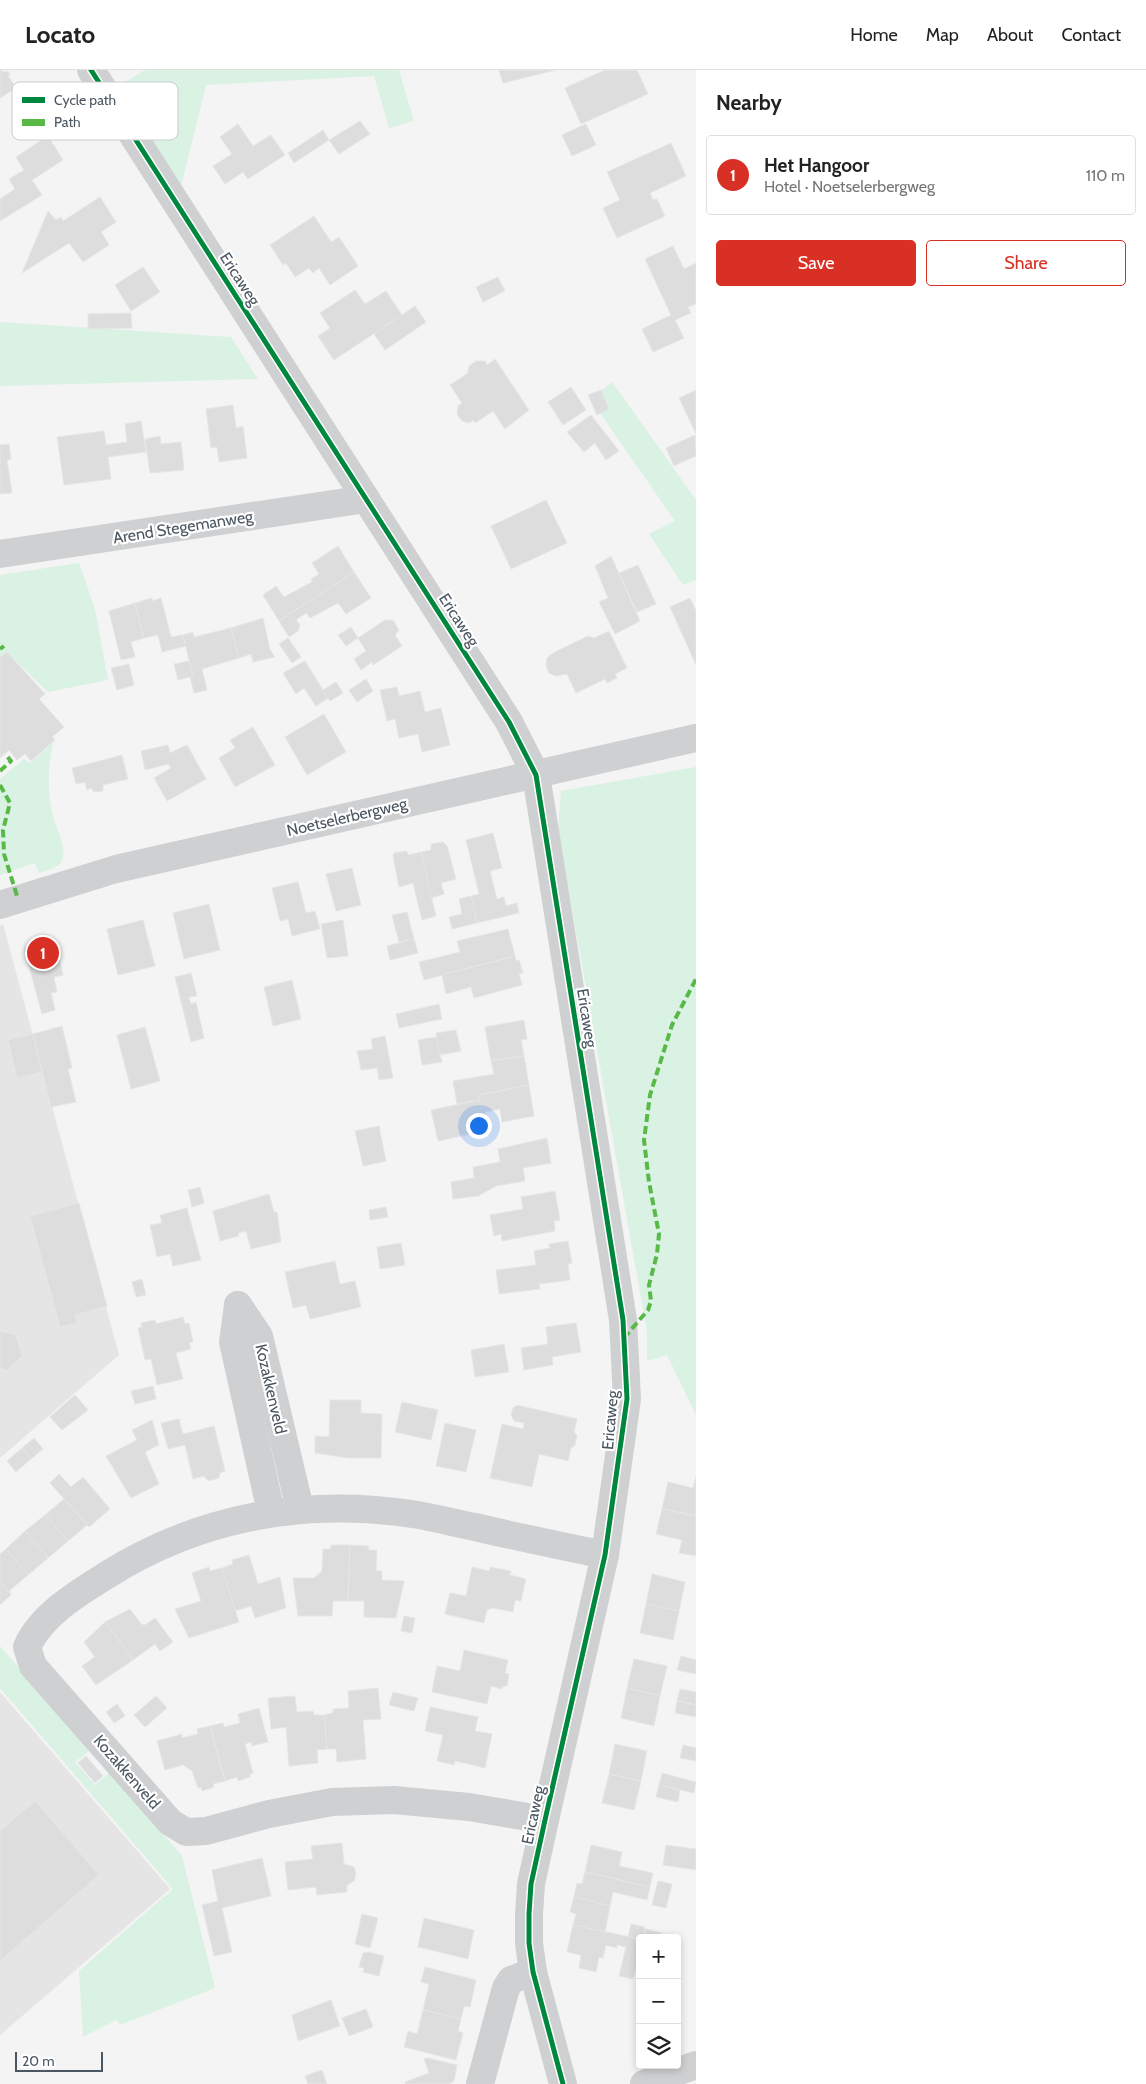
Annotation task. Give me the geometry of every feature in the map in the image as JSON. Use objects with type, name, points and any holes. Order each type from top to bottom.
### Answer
[{"type":"street","name":"Ericaweg","points":[[91,70],[99,82]]},
{"type":"street","name":"Ericaweg","points":[[136,140],[509,722],[536,775],[623,1320],[627,1399],[604,1555],[531,1884],[529,1943],[533,1972],[563,2084]]},
{"type":"street","name":"Arend Stegemanweg","points":[[0,554],[366,499]]},
{"type":"street","name":"Noetselerbergweg","points":[[0,905],[116,869],[696,738]]},
{"type":"street","name":"Kozakkenveld","points":[[270,1512],[233,1342],[238,1305],[259,1336],[300,1509]]},
{"type":"street","name":"Kozakkenveld","points":[[545,1820],[469,1807],[385,1800],[332,1802],[269,1814],[206,1831],[186,1832],[170,1822],[34,1666],[27,1647],[33,1633],[77,1593],[139,1555],[205,1529],[270,1512],[300,1509],[353,1509],[412,1514],[604,1555]]},
{"type":"street","points":[[480,2084],[506,1988],[511,1980],[533,1972]]},
{"type":"street","points":[[644,2084],[696,2065]]},
{"type":"shaded area","points":[[3,924],[119,1355],[0,1458],[0,925]]},
{"type":"shaded area","points":[[0,1692],[170,1889],[0,2035]]},
{"type":"green space","points":[[145,70],[399,70],[414,121],[389,128],[374,76],[206,85],[180,191],[146,140],[178,140],[178,82],[125,82]]},
{"type":"green space","points":[[0,322],[231,337],[258,379],[0,386]]},
{"type":"green space","points":[[612,382],[696,500],[696,580],[683,585],[649,534],[675,521],[591,400]]},
{"type":"green space","points":[[79,563],[95,609],[108,680],[48,692],[7,652],[0,657],[0,575]]},
{"type":"green space","points":[[53,743],[49,769],[49,794],[53,817],[63,846],[62,861],[54,868],[39,873],[35,863],[0,875],[0,779],[24,759],[30,763]]},
{"type":"green space","points":[[696,767],[696,1415],[667,1355],[647,1361],[647,1332],[558,830],[561,791]]},
{"type":"green space","points":[[0,1646],[90,1750],[75,1762],[95,1785],[110,1772],[182,1856],[215,1988],[120,2025],[117,2020],[83,2037],[79,1971],[173,1889],[0,1688]]},
{"type":"building","points":[[0,70],[8,71],[10,75],[8,76],[12,82],[12,90],[0,98]]},
{"type":"building","points":[[499,70],[556,70],[503,83]]},
{"type":"building","points":[[605,70],[637,70],[648,94],[581,124],[565,88]]},
{"type":"building","points":[[360,121],[370,134],[339,154],[329,140]]},
{"type":"building","points":[[238,124],[253,146],[271,135],[285,155],[248,179],[243,172],[225,184],[213,166],[232,154],[220,137]]},
{"type":"building","points":[[586,124],[596,145],[572,156],[562,135]]},
{"type":"building","points":[[323,130],[329,140],[294,163],[288,153]]},
{"type":"building","points":[[42,140],[50,140],[63,160],[32,180],[42,195],[0,221],[0,199],[15,189],[9,179],[24,170],[16,157]]},
{"type":"building","points":[[671,143],[686,176],[650,193],[653,200],[657,199],[665,216],[617,238],[603,208],[620,200],[607,172]]},
{"type":"building","points":[[100,197],[116,222],[101,232],[109,245],[83,262],[69,243],[22,273],[48,211],[56,220],[61,217],[63,221]]},
{"type":"building","points":[[314,216],[331,242],[339,237],[358,266],[330,285],[319,268],[313,273],[309,268],[295,277],[286,263],[283,265],[270,245]]},
{"type":"building","points":[[673,246],[684,269],[696,263],[696,304],[688,307],[691,313],[675,320],[684,338],[653,352],[642,329],[671,315],[645,259]]},
{"type":"building","points":[[143,267],[160,292],[131,311],[115,285]]},
{"type":"building","points":[[498,277],[505,291],[483,302],[476,287]]},
{"type":"building","points":[[355,290],[365,304],[386,291],[402,315],[334,360],[318,336],[330,328],[320,313]]},
{"type":"building","points":[[415,306],[426,322],[385,350],[374,334]]},
{"type":"building","points":[[131,313],[132,328],[88,329],[88,314]]},
{"type":"building","points":[[495,359],[529,410],[505,429],[493,411],[475,423],[473,420],[470,423],[462,421],[457,414],[458,406],[462,403],[450,385],[468,373],[469,366],[476,361],[485,361],[487,365]]},
{"type":"building","points":[[571,387],[586,410],[563,425],[548,402]]},
{"type":"building","points":[[601,390],[609,409],[597,415],[588,395]]},
{"type":"building","points":[[696,390],[696,434],[679,398]]},
{"type":"building","points":[[233,405],[236,428],[243,426],[247,458],[219,462],[217,447],[211,448],[206,409]]},
{"type":"building","points":[[591,415],[619,451],[606,460],[595,443],[584,452],[567,432]]},
{"type":"building","points":[[141,421],[146,452],[108,457],[111,479],[64,485],[57,437],[104,431],[106,445],[127,442],[125,424]]},
{"type":"building","points":[[695,435],[696,456],[674,466],[666,448]]},
{"type":"building","points":[[160,436],[161,444],[181,442],[184,470],[150,473],[145,439]]},
{"type":"building","points":[[9,444],[11,459],[7,460],[12,493],[0,494],[0,445]]},
{"type":"building","points":[[546,500],[567,543],[511,569],[491,526]]},
{"type":"building","points":[[338,546],[354,572],[279,621],[263,595],[276,586],[284,597],[312,582],[311,579],[319,574],[312,563]]},
{"type":"building","points":[[611,556],[640,621],[615,634],[599,602],[608,598],[595,566]]},
{"type":"building","points":[[638,565],[656,604],[637,612],[619,573]]},
{"type":"building","points":[[354,572],[371,598],[346,614],[338,603],[310,618],[306,613],[296,620],[300,625],[298,631],[289,637],[279,621]]},
{"type":"building","points":[[152,598],[152,601],[161,598],[171,637],[183,635],[186,646],[162,652],[158,635],[144,638],[135,603]]},
{"type":"building","points":[[690,598],[696,611],[696,665],[670,607]]},
{"type":"building","points":[[135,603],[144,638],[131,642],[135,657],[121,660],[109,611]]},
{"type":"building","points":[[263,618],[270,650],[275,657],[253,662],[251,654],[239,658],[231,628]]},
{"type":"building","points":[[385,620],[393,620],[399,630],[395,635],[402,646],[373,665],[372,662],[361,670],[354,659],[366,651],[358,638]]},
{"type":"building","points":[[351,627],[358,638],[346,646],[338,635]]},
{"type":"building","points":[[231,628],[239,658],[202,669],[207,690],[194,693],[190,677],[193,676],[183,635],[193,632],[194,637]]},
{"type":"building","points":[[609,631],[627,668],[615,674],[617,678],[607,683],[605,679],[576,693],[567,674],[556,676],[549,673],[546,666],[547,658],[553,653],[588,636],[594,638]]},
{"type":"building","points":[[288,638],[301,657],[292,663],[279,644]]},
{"type":"building","points":[[7,652],[45,694],[39,699],[64,727],[52,737],[55,740],[31,761],[25,754],[17,760],[9,750],[0,758],[0,657]]},
{"type":"building","points":[[189,661],[193,676],[178,680],[174,664]]},
{"type":"building","points":[[305,661],[328,698],[316,706],[304,688],[296,694],[283,673]]},
{"type":"building","points":[[129,664],[134,685],[117,690],[111,668]]},
{"type":"building","points":[[366,679],[373,691],[357,702],[349,690]]},
{"type":"building","points":[[336,682],[343,693],[330,701],[323,690]]},
{"type":"building","points":[[397,687],[399,696],[420,691],[425,712],[441,708],[450,745],[422,752],[418,734],[399,738],[395,719],[387,721],[380,690]]},
{"type":"building","points":[[324,714],[346,752],[307,775],[285,737]]},
{"type":"building","points":[[253,727],[275,765],[235,787],[219,758],[235,748],[230,740]]},
{"type":"building","points":[[168,745],[170,753],[187,745],[206,779],[167,801],[154,778],[171,768],[168,764],[145,770],[141,751]]},
{"type":"building","points":[[122,755],[128,779],[103,785],[103,791],[94,792],[91,788],[87,790],[85,782],[76,784],[72,768]]},
{"type":"building","points":[[493,833],[502,868],[490,871],[497,899],[504,897],[506,906],[517,903],[519,913],[477,923],[471,896],[479,894],[466,840]]},
{"type":"building","points":[[443,842],[447,846],[456,879],[441,883],[444,894],[431,898],[421,852],[431,850],[431,844]]},
{"type":"building","points":[[406,851],[409,855],[421,852],[436,916],[422,920],[413,883],[399,887],[393,856],[394,853]]},
{"type":"building","points":[[352,868],[361,905],[336,911],[326,874]]},
{"type":"building","points":[[298,882],[306,913],[315,911],[320,929],[292,936],[288,919],[280,921],[272,888]]},
{"type":"building","points":[[471,896],[477,923],[452,929],[449,917],[462,914],[459,899]]},
{"type":"building","points":[[209,904],[220,950],[184,959],[173,913]]},
{"type":"building","points":[[407,912],[414,939],[399,942],[392,915]]},
{"type":"building","points":[[143,920],[155,966],[118,975],[107,929]]},
{"type":"building","points":[[343,920],[348,956],[327,958],[321,924]]},
{"type":"building","points":[[508,929],[515,956],[424,980],[419,962],[460,952],[457,941]]},
{"type":"building","points":[[414,939],[418,953],[390,960],[387,946]]},
{"type":"building","points":[[55,941],[63,975],[54,977],[57,992],[51,993],[55,1010],[42,1014],[24,948]]},
{"type":"building","points":[[515,956],[516,961],[519,960],[523,973],[519,974],[522,985],[474,998],[471,987],[446,994],[442,975]]},
{"type":"building","points":[[191,973],[197,996],[189,997],[191,1004],[196,1002],[204,1038],[191,1042],[175,977]]},
{"type":"building","points":[[292,980],[301,1019],[273,1026],[264,987]]},
{"type":"building","points":[[439,1004],[442,1019],[399,1028],[396,1014]]},
{"type":"building","points":[[524,1020],[527,1039],[521,1040],[524,1056],[491,1061],[485,1027]]},
{"type":"building","points":[[62,1026],[72,1068],[68,1069],[76,1102],[51,1107],[33,1034]]},
{"type":"building","points":[[145,1027],[160,1081],[131,1089],[117,1035]]},
{"type":"building","points":[[456,1030],[461,1051],[439,1055],[436,1033]]},
{"type":"building","points":[[33,1034],[42,1072],[17,1078],[8,1040]]},
{"type":"building","points":[[385,1036],[393,1078],[379,1080],[377,1068],[361,1070],[357,1051],[373,1049],[371,1039]]},
{"type":"building","points":[[436,1037],[442,1062],[422,1065],[418,1040]]},
{"type":"building","points":[[524,1056],[529,1085],[480,1095],[480,1100],[457,1104],[453,1081],[494,1074],[491,1061]]},
{"type":"building","points":[[529,1085],[534,1116],[502,1122],[500,1109],[485,1112],[489,1130],[438,1141],[431,1110],[480,1100],[480,1095]]},
{"type":"building","points":[[379,1126],[386,1161],[363,1166],[355,1131]]},
{"type":"building","points":[[547,1138],[551,1163],[523,1168],[525,1181],[496,1186],[478,1196],[453,1199],[451,1182],[474,1178],[473,1167],[500,1162],[498,1149]]},
{"type":"building","points":[[200,1187],[204,1203],[192,1207],[188,1190]]},
{"type":"building","points":[[555,1191],[560,1220],[554,1221],[555,1231],[502,1241],[501,1234],[494,1236],[490,1215],[523,1209],[521,1197]]},
{"type":"building","points":[[269,1194],[274,1212],[277,1212],[281,1242],[251,1249],[246,1231],[238,1233],[239,1236],[220,1241],[213,1211]]},
{"type":"building","points":[[79,1203],[107,1306],[75,1315],[77,1323],[60,1327],[30,1216]]},
{"type":"building","points":[[386,1207],[388,1217],[370,1220],[369,1210]]},
{"type":"building","points":[[187,1208],[201,1260],[173,1266],[170,1254],[157,1257],[150,1225],[162,1223],[160,1215]]},
{"type":"building","points":[[568,1241],[572,1263],[568,1264],[570,1280],[539,1284],[540,1289],[499,1294],[496,1270],[536,1265],[534,1251],[550,1248],[549,1244]]},
{"type":"building","points":[[401,1243],[405,1265],[380,1269],[377,1247]]},
{"type":"building","points":[[335,1261],[340,1284],[355,1281],[361,1307],[310,1319],[306,1305],[293,1308],[285,1272]]},
{"type":"building","points":[[142,1279],[146,1295],[136,1297],[132,1282]]},
{"type":"building","points":[[183,1317],[185,1324],[189,1323],[193,1342],[189,1343],[191,1349],[176,1353],[183,1379],[157,1385],[151,1359],[145,1360],[138,1328],[142,1327],[141,1323],[155,1320],[156,1324]]},
{"type":"building","points":[[576,1323],[581,1352],[552,1357],[553,1365],[524,1370],[521,1348],[548,1344],[546,1327]]},
{"type":"building","points":[[0,1331],[16,1335],[22,1356],[7,1370],[0,1368]]},
{"type":"building","points":[[504,1344],[509,1372],[475,1377],[471,1350]]},
{"type":"building","points":[[153,1386],[156,1399],[135,1404],[131,1391]]},
{"type":"building","points":[[75,1395],[88,1410],[62,1430],[50,1417]]},
{"type":"building","points":[[330,1400],[361,1400],[361,1413],[382,1414],[381,1458],[348,1458],[315,1453],[315,1436],[329,1437]]},
{"type":"building","points":[[402,1402],[438,1410],[431,1440],[395,1432]]},
{"type":"building","points":[[517,1405],[577,1419],[574,1432],[577,1436],[575,1445],[571,1448],[568,1461],[539,1454],[532,1487],[490,1478],[502,1424],[523,1429],[524,1423],[514,1421],[511,1415],[513,1408]]},
{"type":"building","points":[[179,1419],[183,1434],[214,1426],[225,1471],[220,1473],[219,1478],[208,1481],[204,1476],[193,1479],[185,1445],[168,1449],[161,1423]]},
{"type":"building","points":[[152,1420],[159,1445],[145,1452],[159,1484],[131,1498],[106,1456],[137,1440],[132,1430]]},
{"type":"building","points":[[445,1423],[476,1430],[466,1472],[436,1466]]},
{"type":"building","points":[[34,1438],[43,1449],[31,1459],[22,1448]]},
{"type":"building","points":[[22,1448],[31,1459],[16,1472],[7,1461]]},
{"type":"building","points":[[59,1474],[71,1487],[83,1477],[110,1509],[89,1527],[50,1483]]},
{"type":"building","points":[[696,1476],[696,1516],[662,1509],[668,1482],[693,1488]]},
{"type":"building","points":[[64,1499],[87,1525],[68,1541],[45,1515]]},
{"type":"building","points":[[662,1509],[696,1516],[696,1556],[679,1553],[682,1540],[656,1534]]},
{"type":"building","points":[[45,1515],[68,1541],[48,1558],[25,1531]]},
{"type":"building","points":[[25,1531],[48,1558],[28,1575],[6,1549]]},
{"type":"building","points":[[331,1545],[350,1545],[348,1601],[333,1601],[332,1616],[298,1616],[293,1578],[314,1578],[322,1571],[323,1549],[331,1549]]},
{"type":"building","points":[[350,1545],[369,1546],[368,1550],[377,1550],[376,1571],[382,1571],[382,1580],[404,1581],[396,1618],[364,1617],[364,1601],[348,1601]]},
{"type":"building","points":[[6,1549],[28,1575],[9,1591],[11,1595],[0,1582],[0,1554]]},
{"type":"building","points":[[249,1555],[258,1584],[280,1577],[286,1608],[255,1618],[251,1606],[235,1611],[222,1568],[233,1564],[232,1560]]},
{"type":"building","points":[[209,1567],[210,1571],[222,1568],[239,1622],[189,1638],[175,1609],[201,1601],[192,1573]]},
{"type":"building","points":[[472,1567],[489,1571],[490,1567],[511,1571],[510,1575],[526,1579],[521,1601],[515,1600],[513,1612],[493,1608],[487,1610],[484,1623],[445,1614],[450,1593],[466,1596]]},
{"type":"building","points":[[652,1574],[685,1582],[679,1611],[646,1604]]},
{"type":"building","points":[[0,1582],[11,1595],[0,1605]]},
{"type":"building","points":[[646,1604],[679,1611],[673,1640],[640,1633]]},
{"type":"building","points":[[130,1609],[141,1624],[145,1625],[155,1618],[173,1642],[160,1651],[155,1644],[133,1660],[105,1622]]},
{"type":"building","points":[[404,1616],[415,1618],[412,1633],[401,1631]]},
{"type":"building","points":[[105,1622],[133,1660],[96,1685],[82,1666],[95,1657],[84,1642]]},
{"type":"building","points":[[464,1650],[508,1660],[505,1673],[509,1674],[507,1686],[503,1686],[502,1689],[491,1686],[487,1704],[432,1692],[437,1666],[460,1671]]},
{"type":"building","points":[[681,1656],[696,1660],[696,1674],[677,1670]]},
{"type":"building","points":[[634,1659],[667,1666],[660,1696],[627,1688]]},
{"type":"building","points":[[378,1688],[381,1719],[363,1720],[366,1759],[337,1762],[336,1749],[327,1749],[324,1715],[333,1713],[333,1709],[349,1708],[348,1691]]},
{"type":"building","points":[[627,1688],[660,1696],[654,1726],[621,1718]]},
{"type":"building","points":[[680,1689],[696,1692],[696,1705],[677,1701]]},
{"type":"building","points":[[393,1692],[418,1698],[414,1711],[389,1705]]},
{"type":"building","points":[[156,1696],[167,1708],[145,1727],[134,1715]]},
{"type":"building","points":[[295,1696],[297,1712],[313,1711],[314,1715],[324,1715],[327,1749],[317,1750],[318,1763],[289,1766],[286,1727],[271,1729],[268,1698]]},
{"type":"building","points":[[677,1701],[696,1705],[696,1717],[675,1713]]},
{"type":"building","points":[[117,1704],[125,1716],[114,1723],[106,1712]]},
{"type":"building","points":[[430,1707],[478,1717],[475,1731],[492,1734],[485,1768],[455,1761],[454,1765],[437,1761],[443,1735],[425,1731]]},
{"type":"building","points":[[259,1708],[268,1742],[252,1746],[251,1742],[245,1744],[253,1773],[250,1774],[250,1777],[238,1781],[237,1777],[225,1781],[210,1726],[223,1723],[224,1727],[240,1723],[238,1714]]},
{"type":"building","points":[[210,1726],[225,1781],[213,1784],[214,1787],[202,1791],[201,1787],[198,1788],[192,1771],[183,1765],[165,1770],[157,1741],[182,1734],[182,1738],[198,1734],[197,1729]]},
{"type":"building","points":[[615,1744],[647,1751],[641,1781],[609,1774]]},
{"type":"building","points":[[683,1745],[696,1748],[696,1761],[680,1758]]},
{"type":"building","points":[[86,1756],[103,1776],[95,1783],[78,1763]]},
{"type":"building","points":[[662,1773],[696,1782],[694,1793],[659,1785]]},
{"type":"building","points":[[609,1774],[641,1781],[634,1810],[602,1803]]},
{"type":"building","points":[[659,1785],[680,1790],[678,1802],[656,1797]]},
{"type":"building","points":[[35,1801],[99,1875],[0,1961],[0,1831]]},
{"type":"building","points":[[342,1843],[344,1864],[354,1867],[356,1874],[354,1881],[347,1885],[347,1892],[317,1895],[316,1887],[288,1890],[285,1862],[313,1859],[311,1846]]},
{"type":"building","points":[[591,1845],[622,1852],[619,1866],[653,1873],[650,1887],[585,1872]]},
{"type":"building","points":[[666,1845],[696,1849],[696,1870],[663,1865]]},
{"type":"building","points":[[262,1858],[271,1896],[222,1908],[232,1952],[214,1956],[202,1905],[218,1901],[212,1870]]},
{"type":"building","points":[[585,1872],[650,1887],[647,1900],[613,1892],[610,1906],[574,1897],[577,1883],[582,1884]]},
{"type":"building","points":[[658,1881],[672,1884],[666,1908],[652,1905]]},
{"type":"building","points":[[574,1897],[610,1906],[605,1932],[573,1925],[576,1914],[570,1912]]},
{"type":"building","points":[[362,1914],[378,1918],[370,1948],[355,1944]]},
{"type":"building","points":[[424,1918],[474,1930],[468,1959],[418,1947]]},
{"type":"building","points":[[631,1924],[645,1927],[644,1934],[636,1934],[636,1938],[628,1937]]},
{"type":"building","points":[[573,1925],[636,1938],[636,1969],[633,1979],[619,1976],[626,1947],[617,1945],[617,1948],[606,1945],[603,1958],[599,1957],[596,1972],[579,1968],[581,1955],[567,1952]]},
{"type":"building","points":[[646,1929],[662,1933],[662,1934],[645,1934]]},
{"type":"building","points":[[368,1952],[384,1956],[379,1976],[363,1972],[364,1968],[359,1967],[363,1953]]},
{"type":"building","points":[[425,1967],[476,1980],[470,2007],[464,2006],[461,2019],[423,2010],[429,1984],[421,1982]]},
{"type":"building","points":[[331,2000],[340,2026],[298,2041],[292,2015]]},
{"type":"building","points":[[366,2009],[373,2027],[349,2036],[342,2018]]},
{"type":"building","points":[[423,2010],[461,2019],[458,2031],[463,2033],[456,2060],[404,2047],[408,2031],[417,2034]]},
{"type":"building","points":[[428,2058],[457,2065],[454,2081],[449,2084],[406,2084],[405,2082],[429,2073],[424,2059]]},
{"type":"building","points":[[322,2070],[327,2084],[308,2084],[305,2076]]},
{"type":"marked path","points":[[0,649],[4,646]]},
{"type":"marked path","points":[[0,771],[11,761],[5,754]]},
{"type":"marked path","points":[[0,785],[10,803],[3,830],[4,854],[18,899]]},
{"type":"marked path","points":[[624,1338],[648,1310],[651,1301],[649,1285],[657,1254],[659,1234],[649,1182],[644,1140],[650,1095],[672,1025],[696,979]]},
{"type":"cycle path","points":[[91,70],[99,82]]},
{"type":"cycle path","points":[[136,140],[509,722],[536,775],[623,1320],[627,1399],[605,1555],[531,1884],[529,1943],[533,1972],[563,2084]]},
{"type":"place","name":"Het Hangoor","points":[[43,953]]}]
